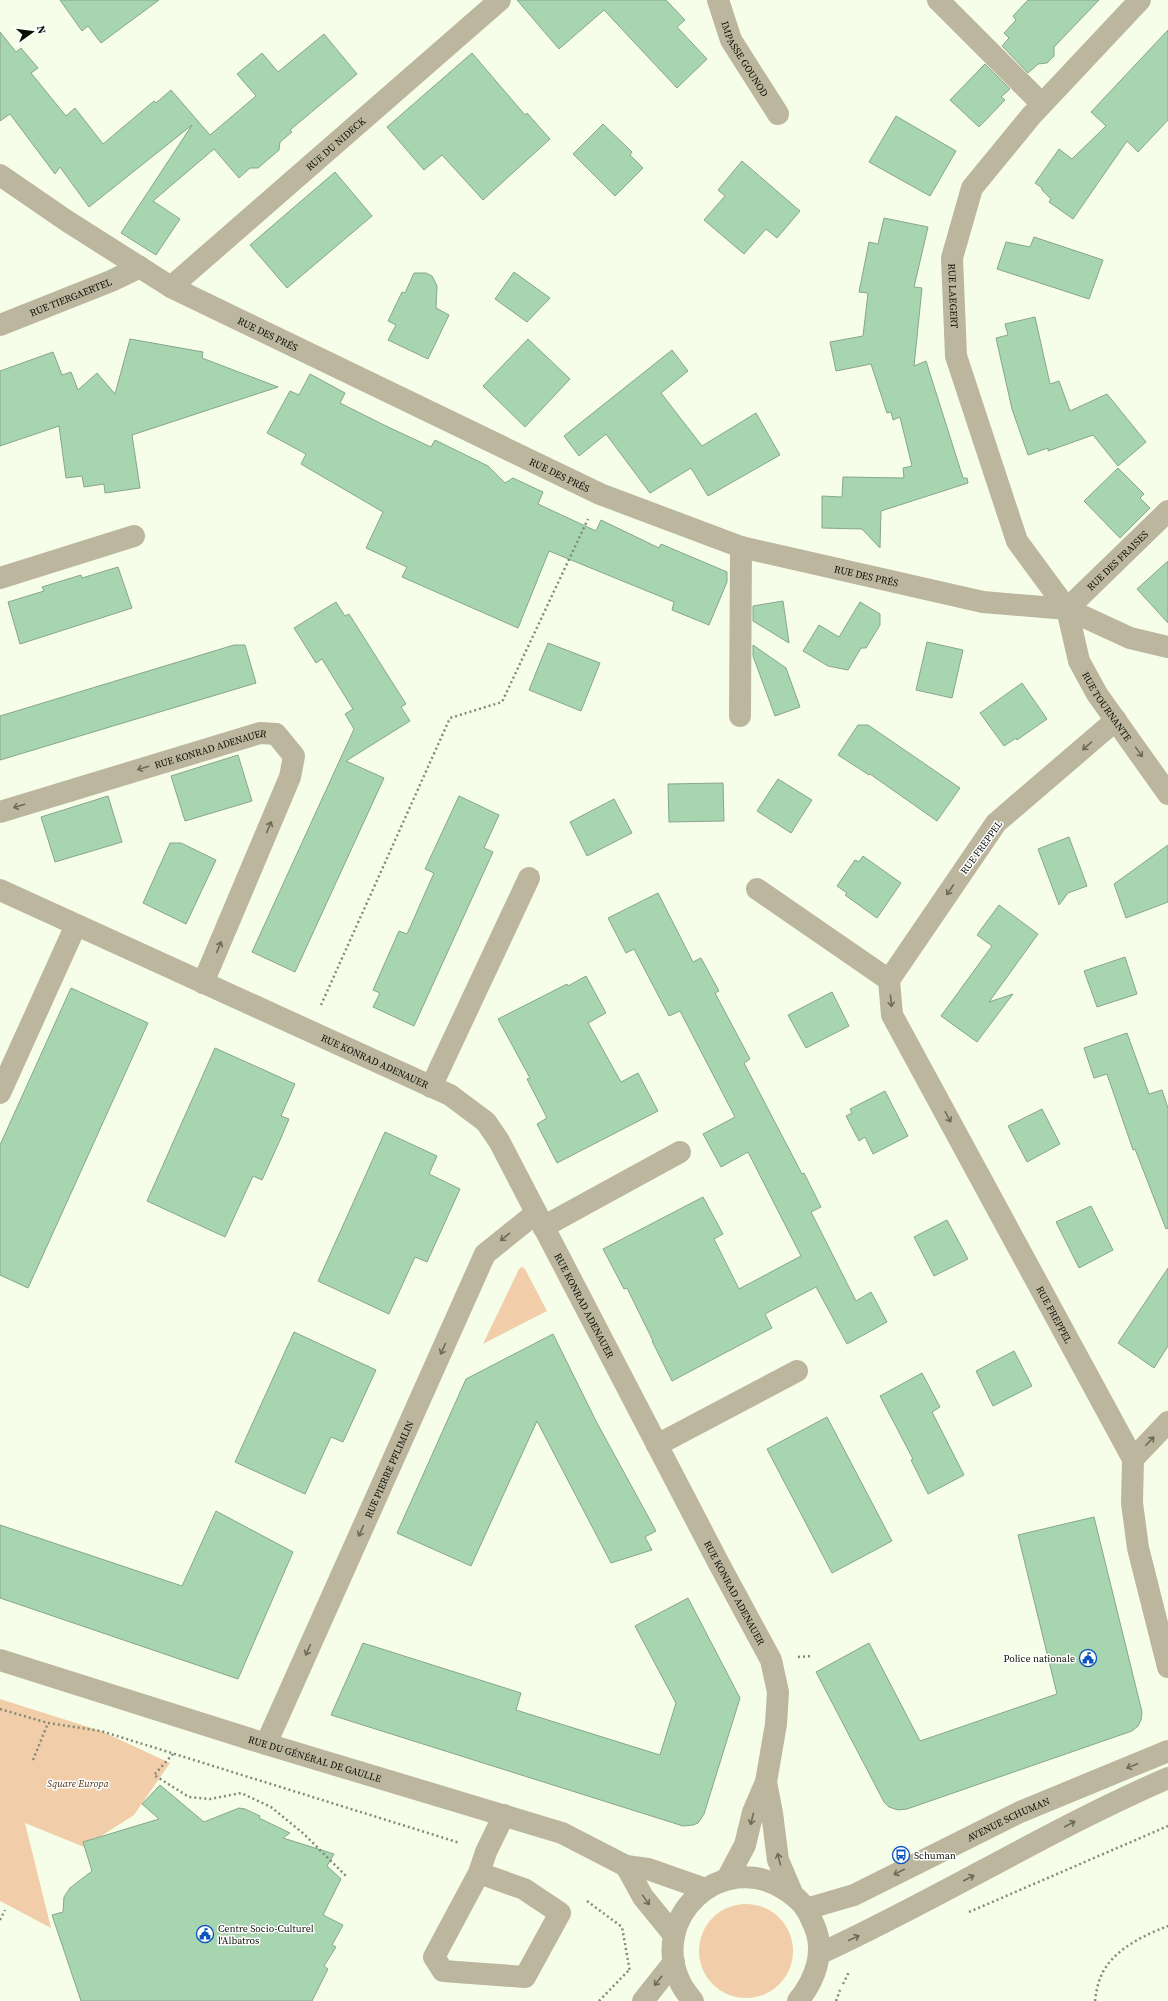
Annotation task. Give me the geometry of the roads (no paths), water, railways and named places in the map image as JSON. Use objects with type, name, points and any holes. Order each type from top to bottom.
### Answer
[{"type":"street","name":"RUE DU NIDECK","points":[[171,287],[500,0]]},
{"type":"street","name":"IMPASSE GOUNOD","points":[[718,0],[731,40],[778,114]]},
{"type":"street","points":[[938,0],[1042,104]]},
{"type":"street","name":"RUE LAEGERT","points":[[1067,609],[1017,541],[956,356],[952,258],[972,188],[1042,104],[1140,0]]},
{"type":"street","name":"RUE DES PRÉS","points":[[0,175],[67,221],[171,287],[600,494],[741,547],[983,602],[1067,609],[1130,638],[1168,647]]},
{"type":"street","name":"RUE TIERGAERTEL","points":[[0,325],[103,284],[140,267]]},
{"type":"street","name":"RUE DES FRAISES","points":[[1067,609],[1168,511]]},
{"type":"street","points":[[0,578],[134,536]]},
{"type":"street","points":[[740,716],[741,547]]},
{"type":"street","name":"RUE TOURNANTE","points":[[1067,609],[1079,661],[1097,694],[1168,794]]},
{"type":"street","name":"RUE FREPPEL","points":[[1116,720],[996,823],[889,980],[892,1015],[1133,1459],[1132,1503],[1138,1548],[1168,1667]]},
{"type":"street","name":"RUE KONRAD ADENAUER","points":[[0,812],[260,733],[276,734],[294,756],[290,777],[203,983]]},
{"type":"street","points":[[431,1087],[529,878]]},
{"type":"street","points":[[757,889],[889,980]]},
{"type":"street","name":"RUE KONRAD ADENAUER","points":[[0,890],[450,1095],[486,1122],[499,1141],[656,1445],[771,1660],[778,1692],[776,1724],[766,1782],[753,1812],[745,1845],[727,1879]]},
{"type":"street","points":[[0,1093],[76,925]]},
{"type":"street","name":"RUE PIERRE PFLIMLIN","points":[[266,1744],[485,1254],[539,1220],[680,1152]]},
{"type":"street","points":[[656,1445],[797,1371]]},
{"type":"street","points":[[1133,1459],[1168,1422]]},
{"type":"street","name":"RUE DU GÉNÉRAL DE GAULLE","points":[[0,1660],[266,1744],[562,1833],[626,1866],[648,1869],[705,1889]]},
{"type":"street","name":"AVENUE SCHUMAN","points":[[800,1902],[854,1895],[1020,1812],[1168,1751]]},
{"type":"street","points":[[798,2001],[808,1988],[815,1972],[819,1954],[871,1931],[1109,1804],[1168,1778]]},
{"type":"street","name":"RUE KONRAD ADENAUER","points":[[766,1782],[772,1813],[778,1860],[816,1931],[819,1954]]},
{"type":"street","points":[[479,1873],[524,1889],[560,1913],[524,1977],[443,1971],[434,1957],[479,1873],[486,1852],[504,1815]]},
{"type":"street","points":[[626,1866],[644,1897],[674,1935]]},
{"type":"street","points":[[693,2001],[681,1984],[674,1962],[674,1935],[680,1917],[687,1907],[705,1889],[727,1879],[750,1877],[773,1882],[800,1902]]},
{"type":"street","points":[[643,2001],[674,1962]]},
{"type":"place","name":"Police nationale","points":[[1088,1658]]},
{"type":"place","name":"Schuman","points":[[901,1855]]},
{"type":"place","name":"Centre Socio-Culturel l'Albatros","points":[[205,1934]]},
{"type":"park label","name":"Square Europa","points":[[78,1783]]}]
